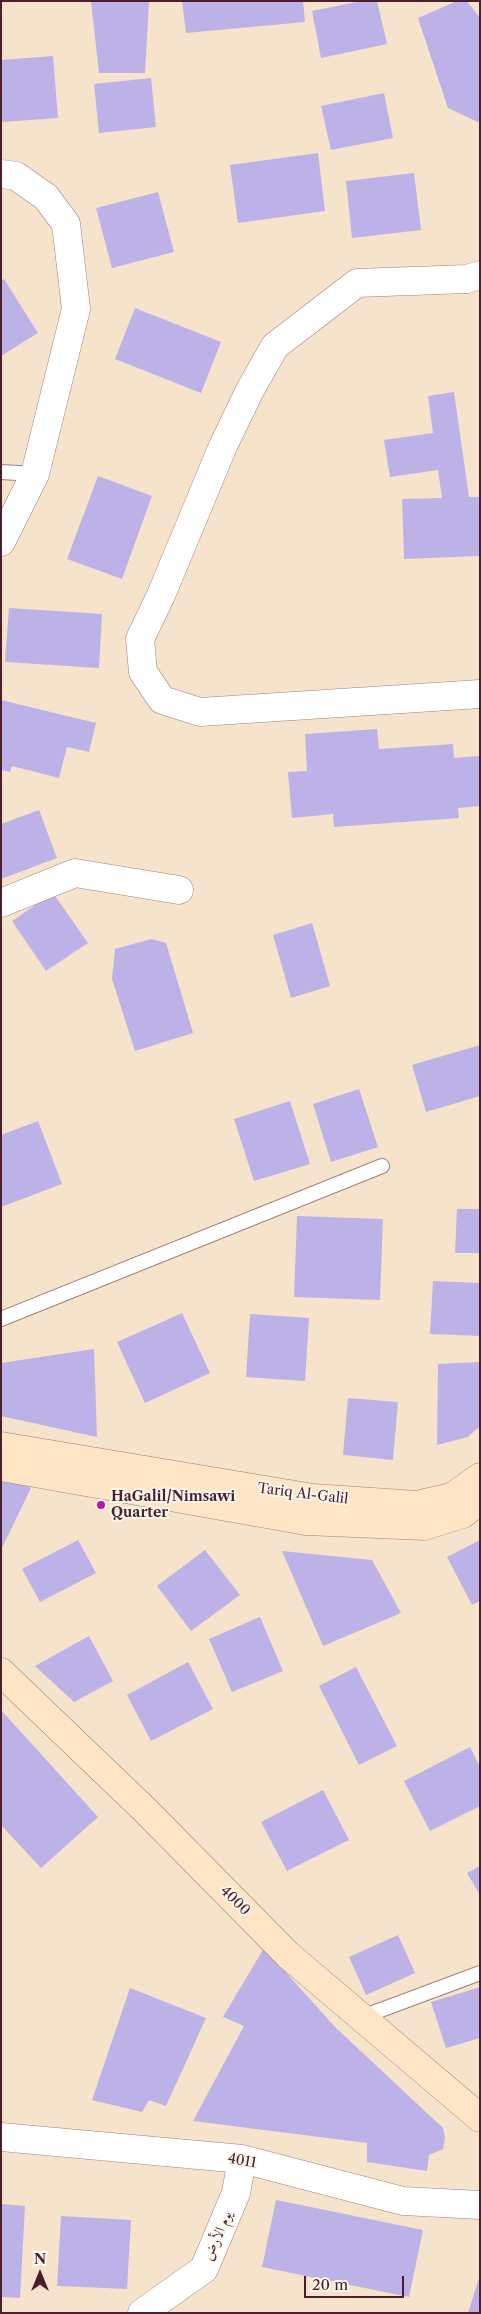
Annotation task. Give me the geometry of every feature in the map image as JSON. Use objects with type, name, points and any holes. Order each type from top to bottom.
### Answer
[{"type":"street","points":[[1,174],[16,176],[46,197],[66,224],[76,309],[35,474],[1,542]]},
{"type":"street","points":[[480,275],[467,279],[357,283],[275,346],[250,390],[223,446],[161,595],[140,639],[144,672],[162,700],[200,712],[480,694]]},
{"type":"street","points":[[1,904],[75,873],[179,890]]},
{"type":"street","name":"Tariq Al-Galil","points":[[1,1446],[314,1498],[417,1505],[452,1498],[480,1477]]},
{"type":"street","name":"Tariq Al-Galil","points":[[1,1467],[306,1521],[424,1526],[463,1514],[480,1500]]},
{"type":"street","name":"4000","points":[[1,1672],[145,1810],[288,1955],[480,2118]]},
{"type":"street","name":"4011","points":[[1,2137],[242,2159],[403,2201],[480,2205]]},
{"type":"street","name":"يوم الأرض","points":[[142,2313],[204,2269],[236,2193],[242,2159]]},
{"type":"lane","points":[[1,472],[35,474]]},
{"type":"lane","points":[[1,1319],[382,1166]]},
{"type":"lane","points":[[362,2017],[480,1973]]},
{"type":"building","points":[[91,1],[149,1],[145,73],[99,73]]},
{"type":"building","points":[[182,1],[303,1],[305,22],[186,33]]},
{"type":"building","points":[[362,1],[377,1],[387,44],[321,58],[312,11]]},
{"type":"building","points":[[457,1],[467,1],[480,18],[480,123],[448,108],[418,18]]},
{"type":"building","points":[[53,56],[58,118],[2,122],[1,60]]},
{"type":"building","points":[[151,78],[156,127],[99,133],[94,84]]},
{"type":"building","points":[[384,93],[393,138],[331,150],[321,106]]},
{"type":"building","points":[[318,153],[325,211],[238,223],[230,165]]},
{"type":"building","points":[[414,173],[421,230],[352,238],[346,181]]},
{"type":"building","points":[[158,192],[174,252],[112,268],[96,208]]},
{"type":"building","points":[[4,279],[38,333],[1,356],[1,281]]},
{"type":"building","points":[[135,308],[221,342],[201,393],[115,359]]},
{"type":"building","points":[[454,392],[469,497],[480,497],[480,556],[404,559],[402,499],[442,498],[438,470],[390,477],[384,440],[433,433],[428,396]]},
{"type":"building","points":[[98,476],[152,496],[122,579],[67,559]]},
{"type":"building","points":[[9,608],[102,614],[99,668],[5,662]]},
{"type":"building","points":[[1,700],[96,723],[89,752],[67,747],[59,778],[12,766],[10,772],[1,770]]},
{"type":"building","points":[[377,729],[379,749],[453,744],[454,758],[480,756],[480,806],[458,808],[459,818],[334,827],[333,814],[292,818],[288,772],[307,771],[305,734]]},
{"type":"building","points":[[39,810],[57,858],[1,879],[1,824]]},
{"type":"building","points":[[53,893],[88,943],[46,971],[12,921]]},
{"type":"building","points":[[312,923],[330,986],[291,998],[273,935]]},
{"type":"building","points":[[151,939],[166,943],[193,1033],[135,1051],[112,979],[115,949]]},
{"type":"building","points":[[480,1045],[480,1096],[426,1112],[412,1065]]},
{"type":"building","points":[[359,1089],[378,1147],[331,1162],[313,1104]]},
{"type":"building","points":[[290,1101],[310,1164],[254,1181],[234,1119]]},
{"type":"building","points":[[38,1121],[62,1184],[1,1207],[1,1135]]},
{"type":"building","points":[[457,1209],[480,1209],[480,1253],[455,1253]]},
{"type":"building","points":[[297,1216],[383,1219],[380,1300],[294,1297]]},
{"type":"building","points":[[433,1281],[480,1283],[480,1336],[430,1334]]},
{"type":"building","points":[[182,1313],[210,1373],[145,1403],[117,1342]]},
{"type":"building","points":[[250,1314],[309,1318],[305,1381],[246,1377]]},
{"type":"building","points":[[94,1349],[97,1437],[1,1416],[1,1363]]},
{"type":"building","points":[[480,1362],[480,1426],[468,1437],[437,1445],[438,1364]]},
{"type":"building","points":[[348,1398],[398,1402],[393,1460],[343,1455]]},
{"type":"building","points":[[1,1474],[31,1488],[1,1550]]},
{"type":"building","points":[[78,1540],[96,1573],[40,1602],[22,1569]]},
{"type":"building","points":[[480,1540],[480,1601],[472,1605],[447,1557]]},
{"type":"building","points":[[205,1550],[240,1595],[191,1631],[157,1586]]},
{"type":"building","points":[[282,1551],[372,1560],[401,1613],[323,1646]]},
{"type":"building","points":[[260,1617],[283,1671],[232,1692],[209,1639]]},
{"type":"building","points":[[89,1636],[113,1681],[74,1702],[35,1666]]},
{"type":"building","points":[[188,1662],[213,1709],[151,1741],[127,1695]]},
{"type":"building","points":[[356,1667],[397,1746],[359,1765],[319,1686]]},
{"type":"building","points":[[1,1710],[98,1817],[41,1868],[1,1825]]},
{"type":"building","points":[[470,1747],[480,1767],[480,1806],[430,1831],[404,1781]]},
{"type":"building","points":[[323,1790],[349,1840],[287,1871],[261,1822]]},
{"type":"building","points":[[480,1866],[480,1895],[467,1873]]},
{"type":"building","points":[[398,1935],[415,1973],[366,1995],[349,1957]]},
{"type":"building","points":[[264,1948],[335,2027],[443,2128],[445,2138],[443,2149],[429,2155],[427,2171],[367,2162],[367,2143],[193,2121],[244,2026],[223,2017]]},
{"type":"building","points":[[480,1987],[480,2038],[446,2048],[431,2002]]},
{"type":"building","points":[[130,1988],[206,2018],[166,2106],[149,2100],[142,2112],[92,2100]]},
{"type":"building","points":[[276,2200],[423,2230],[409,2297],[262,2267]]},
{"type":"building","points":[[1,2204],[25,2206],[20,2298],[1,2297]]},
{"type":"building","points":[[61,2216],[131,2220],[127,2289],[57,2286]]},
{"type":"building","points":[[479,2278],[480,2313],[468,2313]]},
{"type":"place","name":"HaGalil/Nimsawi Quarter","points":[[101,1505]]}]
